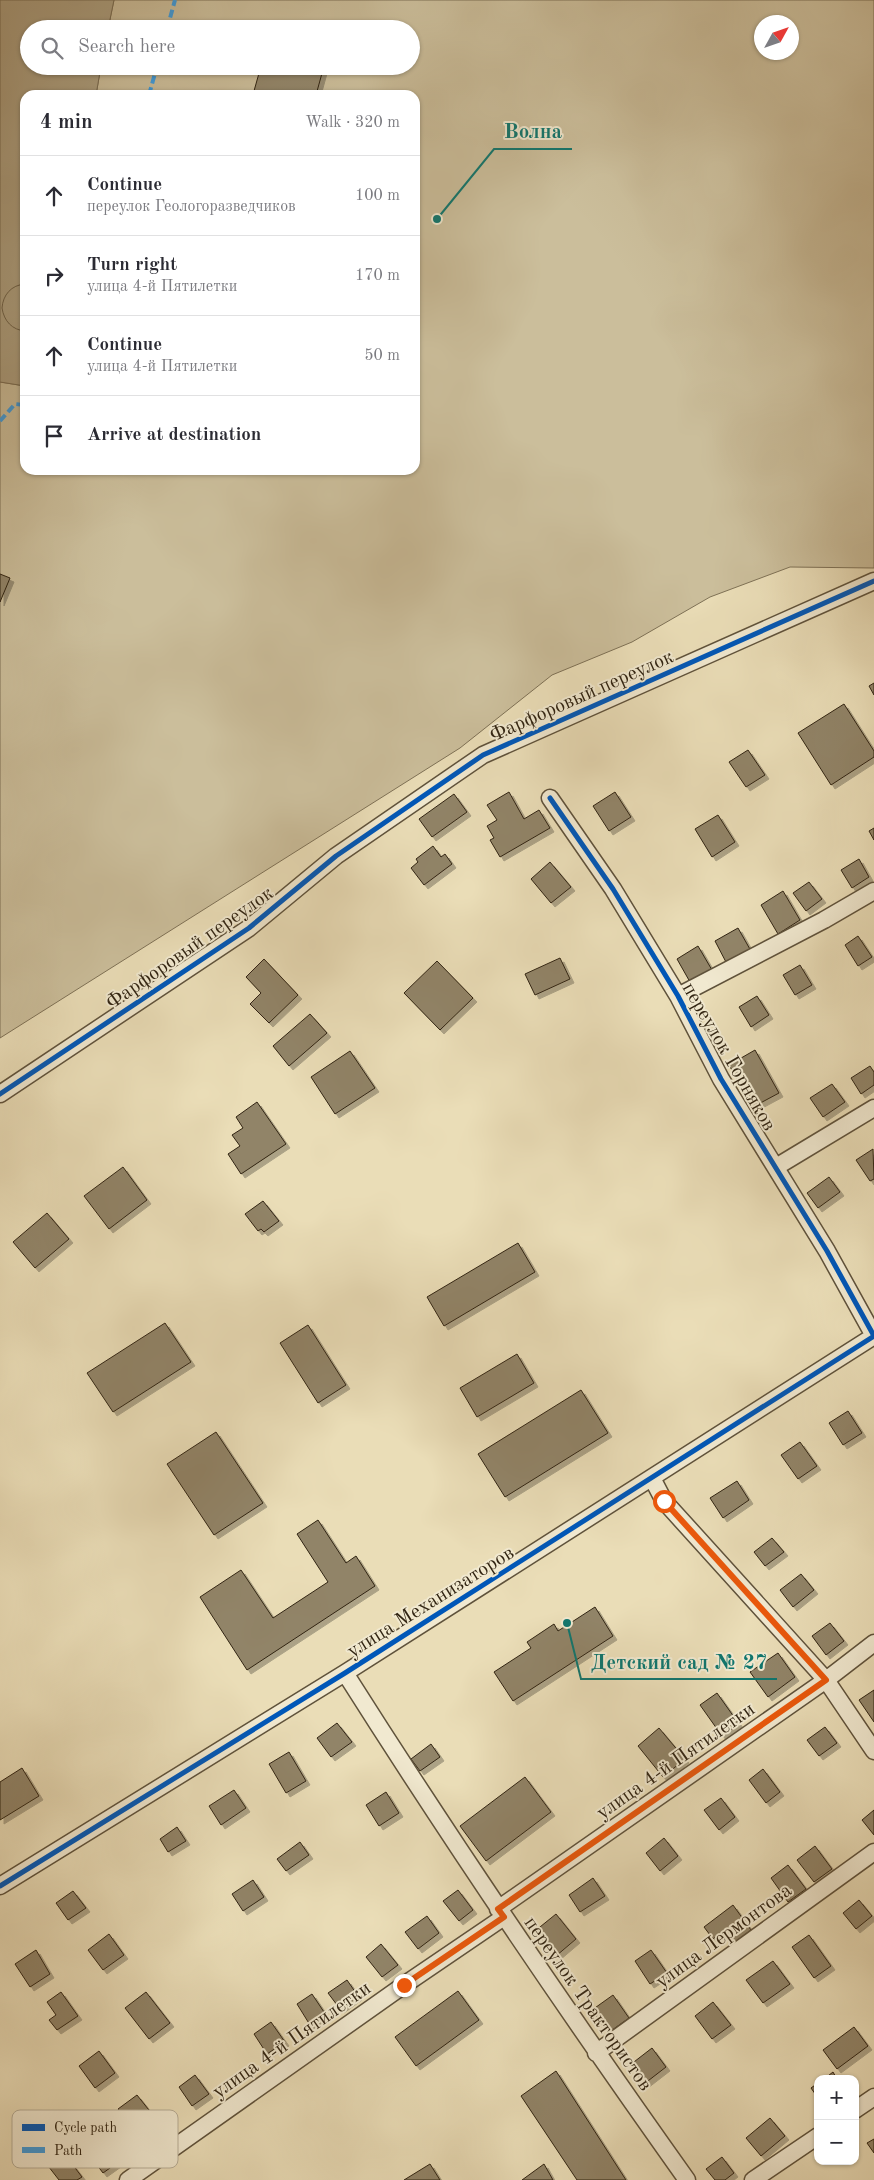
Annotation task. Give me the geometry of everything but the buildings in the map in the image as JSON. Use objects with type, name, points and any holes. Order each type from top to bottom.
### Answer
[{"type":"street","name":"Фарфоровый переулок","points":[[0,1094],[249,928],[336,856],[483,755],[874,581]]},
{"type":"street","name":"переулок Горняков","points":[[550,798],[613,889],[678,996],[721,1079],[776,1167],[874,1336]]},
{"type":"street","points":[[678,996],[824,920],[874,891]]},
{"type":"street","points":[[776,1167],[874,1108]]},
{"type":"street","name":"улица Механизаторов","points":[[0,1886],[345,1673],[874,1336]]},
{"type":"street","points":[[652,1478],[664,1501],[826,1680],[874,1751]]},
{"type":"street","name":"улица 4-й Пятилетки","points":[[178,2145],[404,1985],[501,1913],[826,1680],[874,1643]]},
{"type":"street","name":"переулок Трактористов","points":[[345,1673],[501,1913],[596,2053],[687,2180]]},
{"type":"street","name":"улица Лермонтова","points":[[596,2053],[874,1852]]},
{"type":"street","points":[[859,2107],[874,2097]]},
{"type":"street","points":[[753,2180],[814,2139]]},
{"type":"street","name":"улица 4-й Пятилетки","points":[[128,2180],[145,2168]]},
{"type":"shaded area","points":[[114,0],[874,0],[874,568],[790,567],[710,597],[632,642],[552,675],[460,748],[0,1038],[0,382],[20,385],[20,475],[420,475],[420,90],[97,90],[99,75],[420,75],[420,20],[110,20]]},
{"type":"water","points":[[0,0],[114,0],[110,20],[20,20],[20,75],[99,75],[97,90],[20,90],[20,385],[0,382]]},
{"type":"marked path","points":[[169,20],[175,0]]},
{"type":"marked path","points":[[150,90],[155,75]]},
{"type":"marked path","points":[[0,421],[15,404],[20,404]]},
{"type":"cycle path","points":[[0,1094],[249,928],[336,856],[483,755],[874,581]]},
{"type":"cycle path","points":[[550,798],[613,889],[678,996],[721,1079],[827,1251],[874,1336]]},
{"type":"cycle path","points":[[0,1886],[345,1673],[874,1336]]},
{"type":"place","name":"Волна","points":[[437,219]]},
{"type":"place","name":"Детский сад № 27","points":[[567,1623]]},
{"type":"route","points":[[404,1985],[504,1917],[498,1909],[826,1680],[664,1501]]}]
